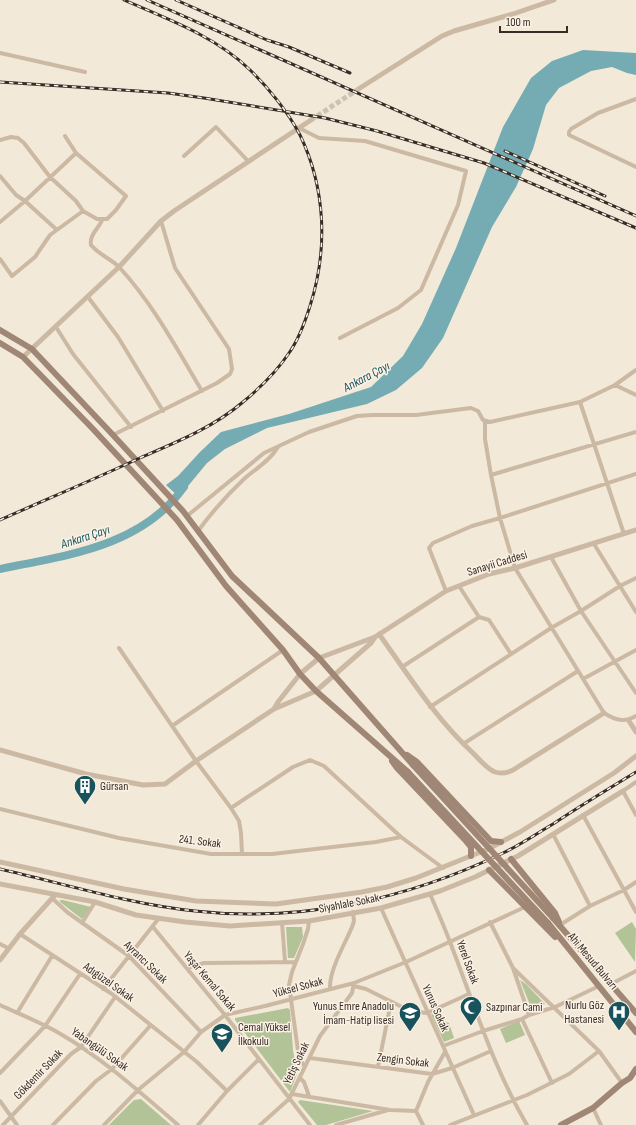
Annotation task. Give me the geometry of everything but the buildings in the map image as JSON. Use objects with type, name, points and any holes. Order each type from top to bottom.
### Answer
[{"type":"main road","points":[[0,330],[32,350],[188,516],[232,576],[319,658],[394,744],[416,762],[491,841],[501,842]]},
{"type":"main road","points":[[0,343],[23,358],[93,428],[177,520],[226,586],[283,650],[300,674],[316,691],[387,753],[397,768],[471,847],[471,856]]},
{"type":"main road","name":"Ahi Mesud Bulvarı","points":[[394,744],[560,925],[636,1013]]},
{"type":"main road","name":"Ahi Mesud Bulvarı","points":[[387,753],[408,772],[548,923],[636,1032]]},
{"type":"main road","points":[[466,841],[473,846],[479,841],[480,836],[476,824]]},
{"type":"main road","points":[[511,859],[555,913],[560,925]]},
{"type":"main road","points":[[489,870],[570,952]]},
{"type":"main road","points":[[509,889],[506,881],[509,875],[515,871],[524,875]]},
{"type":"main road","points":[[561,1125],[593,1108],[634,1074]]},
{"type":"street","points":[[360,88],[442,36],[554,0]]},
{"type":"street","points":[[0,53],[85,72]]},
{"type":"street","points":[[636,99],[598,113],[571,129],[569,132],[569,135],[636,167]]},
{"type":"street","points":[[23,358],[119,266],[161,221],[311,120]]},
{"type":"street","points":[[184,156],[216,127],[248,161]]},
{"type":"street","points":[[299,128],[319,138],[366,141],[466,171],[458,205],[421,290],[398,308],[340,338]]},
{"type":"street","points":[[65,136],[76,153],[126,196],[111,216],[102,220],[91,239],[91,245],[119,266],[144,299],[170,338],[202,391]]},
{"type":"street","points":[[0,140],[11,137],[18,138],[24,143],[50,177],[76,201],[83,210],[92,217],[102,220]]},
{"type":"street","points":[[0,222],[25,201],[76,153]]},
{"type":"street","points":[[0,176],[16,195],[25,201],[56,230]]},
{"type":"street","points":[[0,259],[12,276],[34,257],[50,235],[83,210]]},
{"type":"street","points":[[113,435],[217,383],[230,374],[232,369],[229,349],[175,268],[161,221]]},
{"type":"street","points":[[88,296],[118,337],[162,411]]},
{"type":"street","points":[[56,326],[73,354],[131,427]]},
{"type":"street","points":[[485,422],[580,402],[615,385],[636,370]]},
{"type":"street","points":[[615,385],[636,395]]},
{"type":"street","points":[[580,402],[624,534]]},
{"type":"street","points":[[188,516],[264,453],[287,441],[342,420],[365,415],[416,415],[471,408],[478,411],[485,422],[485,440],[500,518],[516,568],[551,628],[604,713],[615,719],[629,721],[636,716]]},
{"type":"street","points":[[491,475],[594,443],[636,432]]},
{"type":"street","points":[[198,531],[211,513],[244,480],[272,456],[278,447]]},
{"type":"street","points":[[446,591],[429,548],[433,543],[472,526],[636,474]]},
{"type":"street","name":"Sanayii Caddesi","points":[[316,691],[377,636],[446,591],[489,574],[516,568],[636,530]]},
{"type":"street","points":[[594,544],[636,612]]},
{"type":"street","points":[[550,557],[582,610],[636,692]]},
{"type":"street","points":[[430,707],[551,628],[620,586],[636,578]]},
{"type":"street","points":[[459,586],[479,618]]},
{"type":"street","points":[[402,668],[479,618],[489,620],[511,654]]},
{"type":"street","points":[[377,636],[430,707],[463,744],[489,769],[501,773],[508,772],[604,713]]},
{"type":"street","name":"Sanayii Caddesi","points":[[300,674],[319,658],[368,638],[377,636]]},
{"type":"street","points":[[120,648],[196,761],[239,821],[242,854]]},
{"type":"street","points":[[172,726],[283,650]]},
{"type":"street","points":[[583,679],[636,650]]},
{"type":"street","points":[[463,744],[578,671]]},
{"type":"street","points":[[274,709],[300,674]]},
{"type":"street","points":[[0,750],[86,774],[143,785],[165,784],[196,761],[274,709],[316,691]]},
{"type":"street","points":[[629,721],[636,732]]},
{"type":"street","points":[[0,862],[158,895],[196,901],[276,904],[362,892],[387,887],[443,868],[501,842],[520,832],[614,774],[636,756]]},
{"type":"street","points":[[231,808],[293,767],[310,760],[324,766],[401,838],[443,868]]},
{"type":"street","points":[[636,782],[623,791],[636,815]]},
{"type":"street","name":"Siyahlale Sokak","points":[[0,884],[54,896],[95,902],[136,915],[159,918],[230,926],[309,921],[381,908],[430,894],[475,877],[511,859],[623,791]]},
{"type":"street","name":"241. Sokak","points":[[0,809],[126,839],[211,854],[272,854],[401,838]]},
{"type":"street","points":[[583,815],[636,912]]},
{"type":"street","points":[[552,834],[590,906]]},
{"type":"street","points":[[560,925],[590,906],[624,890],[636,882]]},
{"type":"street","name":"Yerel Sokak","points":[[430,894],[450,941],[491,1052],[512,1100],[526,1125]]},
{"type":"street","points":[[0,960],[8,948],[54,896]]},
{"type":"street","name":"Ayrancı Sokak","points":[[54,896],[67,912],[129,956],[201,1032]]},
{"type":"street","points":[[82,923],[95,902]]},
{"type":"street","name":"Yüksel Sokak","points":[[104,1125],[138,1090],[184,1052],[201,1032],[225,1015],[291,1000],[330,989],[354,985],[525,907]]},
{"type":"street","name":"Yunus Sokak","points":[[381,908],[474,1115]]},
{"type":"street","points":[[330,989],[333,971],[354,921],[353,912]]},
{"type":"street","points":[[103,989],[159,918]]},
{"type":"street","points":[[305,1068],[299,1058],[289,985],[292,972],[308,929],[309,921]]},
{"type":"street","points":[[490,922],[513,968],[529,1015]]},
{"type":"street","points":[[282,923],[285,961]]},
{"type":"street","name":"Yaşar Kemal Sokak","points":[[152,927],[225,1015],[310,1125]]},
{"type":"street","name":"Adıgüzel Sokak","points":[[20,934],[115,997],[184,1052],[227,1091]]},
{"type":"street","points":[[0,944],[8,948]]},
{"type":"street","points":[[17,1013],[52,956]]},
{"type":"street","points":[[186,968],[204,963],[296,962]]},
{"type":"street","points":[[513,968],[599,1050],[622,1083]]},
{"type":"street","points":[[611,984],[636,971]]},
{"type":"street","points":[[0,1072],[45,1026],[80,974]]},
{"type":"street","points":[[354,985],[366,989],[410,1011],[428,1013],[469,994]]},
{"type":"street","name":"Yetiş Sokak","points":[[260,1125],[289,1099],[320,1036],[352,993],[354,985]]},
{"type":"street","points":[[443,1046],[555,1007],[600,986]]},
{"type":"street","name":"Gökdemir Sokak","points":[[3,1125],[71,1054],[81,1047],[115,997]]},
{"type":"street","points":[[378,1067],[391,1002]]},
{"type":"street","name":"Yabangülü Sokak","points":[[0,1005],[58,1032],[81,1047],[112,1069],[178,1125]]},
{"type":"street","points":[[522,1019],[552,1083]]},
{"type":"street","points":[[53,1125],[96,1081],[112,1069],[150,1026]]},
{"type":"street","points":[[450,1125],[527,1095],[552,1083],[569,1074],[599,1050]]},
{"type":"street","points":[[423,1125],[416,1111],[432,1074],[445,1052]]},
{"type":"street","name":"Zengin Sokak","points":[[310,1058],[432,1074],[452,1068],[491,1052]]},
{"type":"street","points":[[198,1125],[227,1091],[259,1059]]},
{"type":"street","points":[[300,1078],[304,1082],[309,1096]]},
{"type":"street","points":[[292,1094],[390,1110],[416,1111]]},
{"type":"street","points":[[0,1101],[17,1125]]},
{"type":"street","points":[[593,1108],[601,1125]]},
{"type":"street","points":[[336,1125],[390,1110]]},
{"type":"green space","points":[[60,900],[91,907],[82,919],[60,902]]},
{"type":"green space","points":[[632,922],[636,929],[635,962],[615,933]]},
{"type":"green space","points":[[286,927],[302,927],[303,937],[294,958],[288,958]]},
{"type":"green space","points":[[520,980],[526,984],[545,1004],[532,1010]]},
{"type":"green space","points":[[288,1008],[290,1010],[293,1050],[297,1074],[290,1092],[235,1020],[235,1018]]},
{"type":"green space","points":[[439,1011],[446,1022],[449,1023],[454,1038],[444,1042],[431,1014]]},
{"type":"green space","points":[[519,1021],[525,1035],[506,1043],[500,1029]]},
{"type":"green space","points":[[141,1099],[171,1125],[109,1125],[134,1100]]},
{"type":"green space","points":[[300,1100],[373,1111],[326,1125],[317,1125],[298,1102]]},
{"type":"water","points":[[583,50],[636,53],[636,75],[612,67],[591,71],[559,88],[546,105],[533,149],[516,187],[492,227],[443,338],[422,368],[396,390],[367,404],[267,428],[225,449],[207,463],[179,497],[166,485],[178,476],[221,432],[289,414],[371,387],[403,356],[422,324],[456,248],[503,127],[531,78],[552,61]]},
{"type":"waterway","name":"Ankara Çayı","points":[[0,569],[76,553],[125,536],[147,523],[166,507],[184,487]]},
{"type":"tunnel","points":[[311,120],[360,88]]},
{"type":"railway","points":[[0,520],[182,440],[232,411],[274,373],[289,353],[304,324],[316,285],[322,242],[322,220],[319,198],[309,156],[300,135],[290,118],[277,100],[256,76],[236,57],[190,29],[124,0]]},
{"type":"railway","points":[[147,0],[636,216]]},
{"type":"railway","points":[[176,0],[267,40],[289,47],[350,73]]},
{"type":"railway","points":[[0,82],[168,93],[325,118],[377,131],[484,163],[636,228]]},
{"type":"railway","points":[[505,151],[605,196]]},
{"type":"railway","points":[[0,869],[121,899],[170,908],[235,914],[314,910],[353,904],[392,895],[467,869],[522,843],[636,772]]},
{"type":"place","name":"Gürsan","points":[[85,806]]},
{"type":"place","name":"Sazpınar Cami","points":[[471,1026]]},
{"type":"place","name":"Yunus Emre Anadolu İmam-Hatip lisesi","points":[[410,1032]]},
{"type":"place","name":"Nurlu Göz Hastanesi","points":[[619,1032]]},
{"type":"place","name":"Cemal Yüksel İlkokulu","points":[[222,1054]]}]
